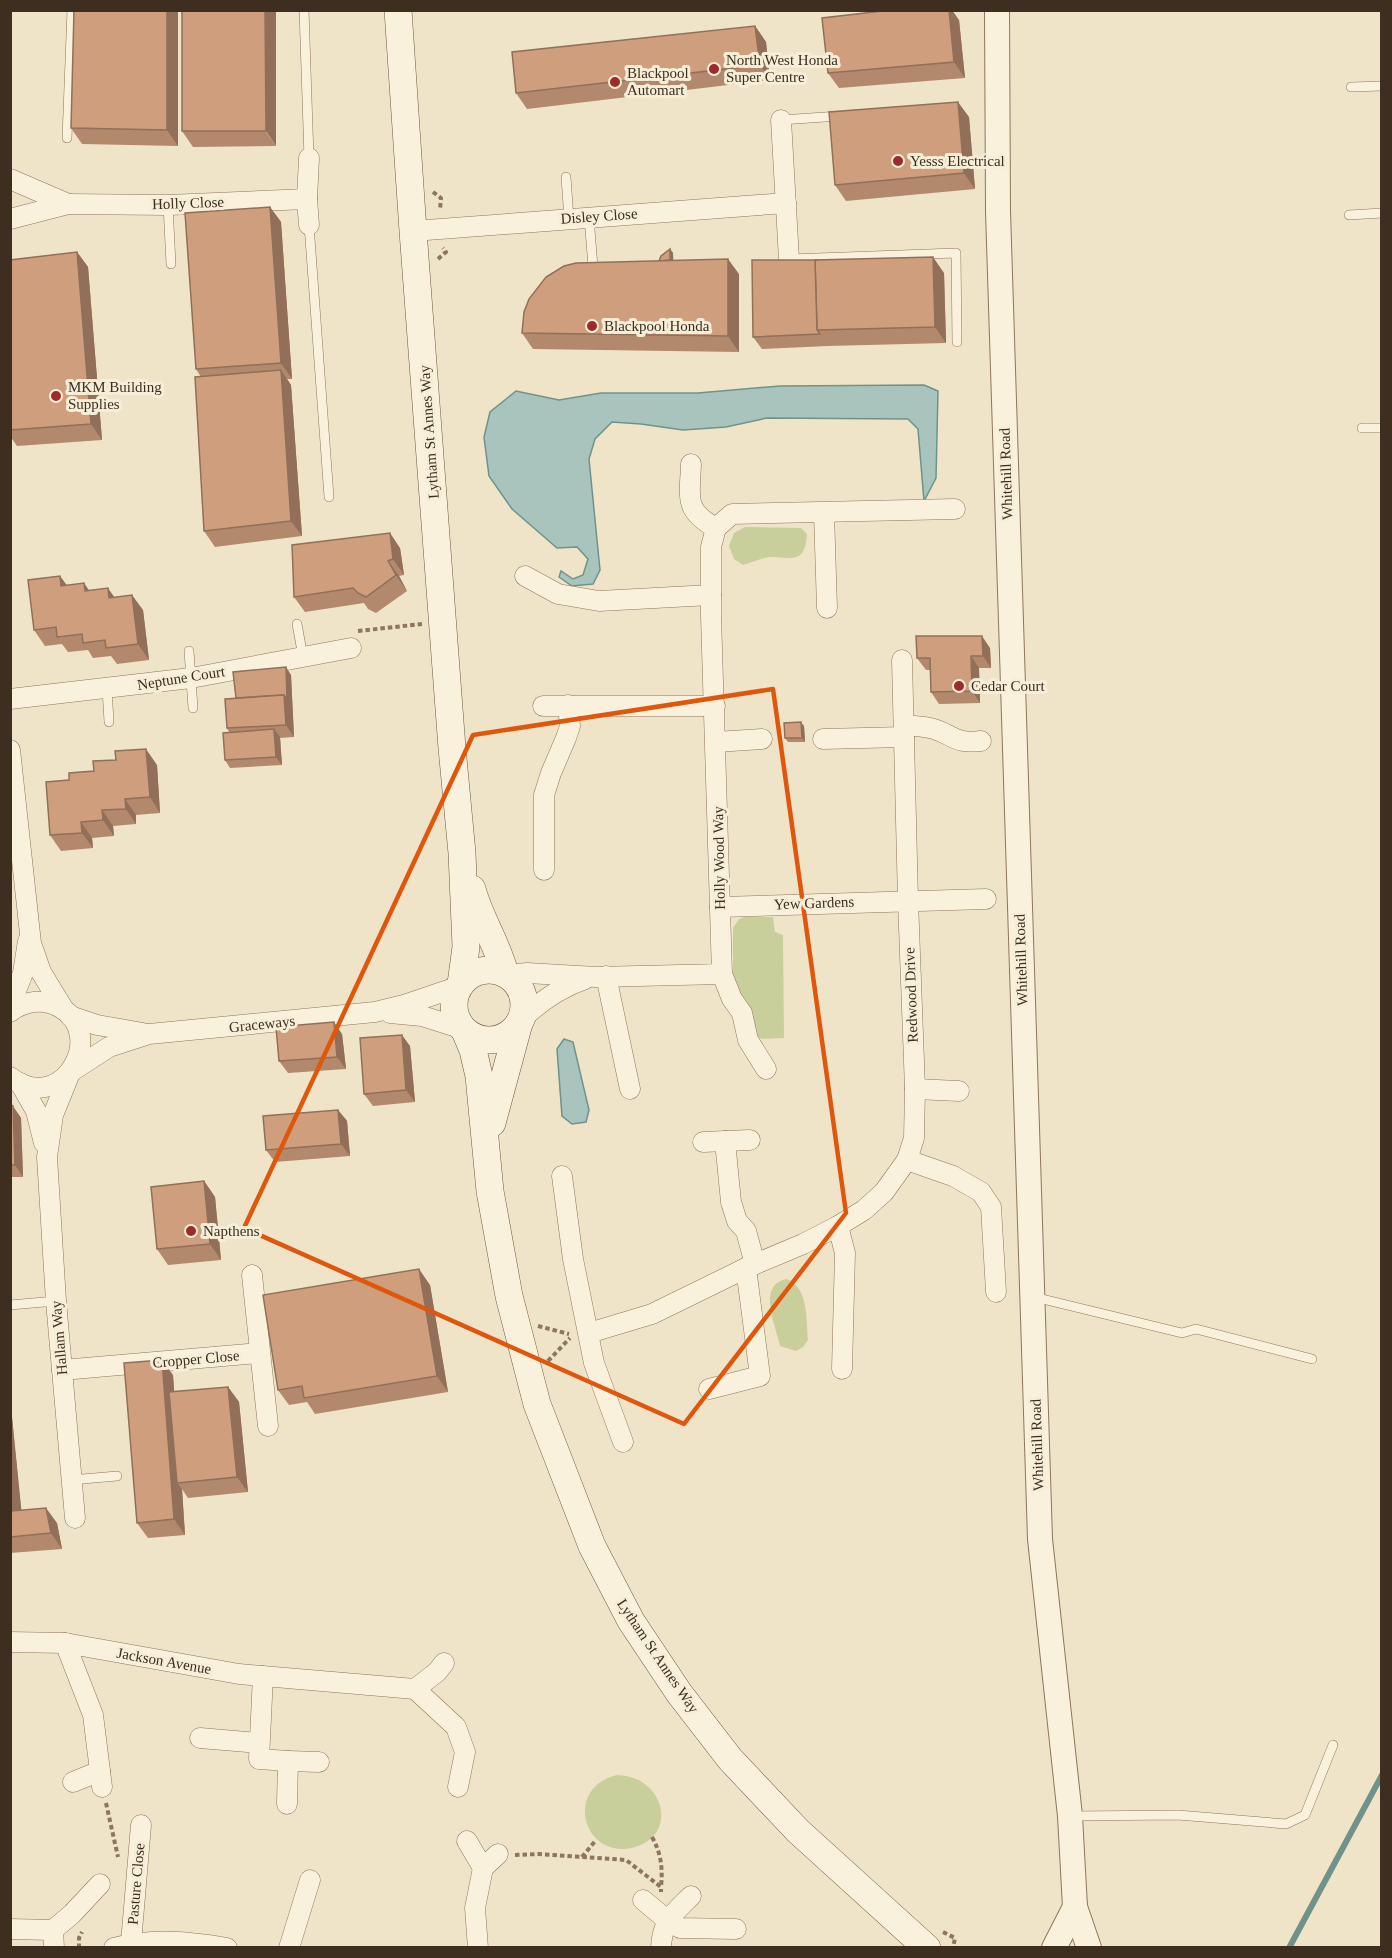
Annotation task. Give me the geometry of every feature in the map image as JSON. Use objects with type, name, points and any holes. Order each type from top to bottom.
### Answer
[{"type":"main road","name":"Lytham St Annes Way","points":[[398,10],[462,853],[466,946],[460,985]]},
{"type":"main road","name":"Lytham St Annes Way","points":[[462,853],[476,902],[501,959],[505,975]]},
{"type":"main road","points":[[482,971],[505,975],[516,984],[521,993],[523,1008],[519,1022],[509,1033],[492,1040],[475,1037],[464,1030],[454,1009],[460,985],[471,975],[482,971]]},
{"type":"main road","name":"Lytham St Annes Way","points":[[487,1151],[493,1117],[519,1022]]},
{"type":"main road","name":"Lytham St Annes Way","points":[[464,1030],[473,1050],[479,1076],[490,1191],[509,1296],[537,1404],[591,1546],[631,1621],[679,1693],[730,1759],[798,1831],[931,1943]]},
{"type":"street","name":"Whitehill Road","points":[[997,10],[998,222],[1040,1539],[1070,1816],[1075,1907],[1089,1947]]},
{"type":"street","points":[[781,120],[789,259]]},
{"type":"street","points":[[309,158],[307,199],[309,225]]},
{"type":"street","name":"Holly Close","points":[[10,179],[68,204]]},
{"type":"street","name":"Holly Close","points":[[10,219],[68,204],[168,205],[307,199]]},
{"type":"street","name":"Disley Close","points":[[413,231],[786,203]]},
{"type":"street","points":[[691,464],[689,497],[691,505],[700,520],[716,528],[732,514],[955,510]]},
{"type":"street","points":[[824,513],[827,608]]},
{"type":"street","name":"Holly Wood Way","points":[[716,528],[711,547],[711,595],[722,974],[732,999],[742,1013],[748,1040],[766,1069]]},
{"type":"street","points":[[525,576],[558,594],[599,601],[711,595]]},
{"type":"street","name":"Neptune Court","points":[[10,699],[190,678],[351,648]]},
{"type":"street","points":[[902,660],[908,900]]},
{"type":"street","points":[[543,870],[544,795],[567,738],[570,726],[568,705]]},
{"type":"street","points":[[543,706],[715,706]]},
{"type":"street","points":[[823,739],[934,729],[956,741],[966,743],[981,741]]},
{"type":"street","points":[[716,742],[762,739]]},
{"type":"street","points":[[10,750],[13,804],[32,943],[40,972],[67,1013]]},
{"type":"street","name":"Yew Gardens","points":[[720,907],[986,899]]},
{"type":"street","name":"Redwood Drive","points":[[589,1333],[652,1314],[838,1226],[864,1210],[884,1192],[908,1160],[914,1138],[915,1089],[908,900]]},
{"type":"street","points":[[10,1006],[23,973],[28,923]]},
{"type":"street","points":[[505,975],[527,973],[601,976],[722,974]]},
{"type":"street","points":[[519,1022],[534,1007],[559,990],[601,976]]},
{"type":"street","points":[[601,976],[630,1089]]},
{"type":"street","name":"Graceways","points":[[13,1080],[41,1088],[62,1080],[109,1047],[149,1034],[375,1012],[404,1005],[460,985]]},
{"type":"street","name":"Graceways","points":[[10,1012],[23,1004],[34,1002],[55,1005],[67,1013],[97,1025],[149,1034]]},
{"type":"street","name":"Graceways","points":[[375,1012],[423,1016],[464,1030]]},
{"type":"street","name":"Hallam Way","points":[[47,1157],[52,1115],[81,1049],[77,1026],[67,1013]]},
{"type":"street","name":"Hallam Way","points":[[13,1080],[36,1111],[47,1157],[56,1301],[75,1518]]},
{"type":"street","points":[[915,1089],[959,1091]]},
{"type":"street","points":[[703,1142],[750,1140]]},
{"type":"street","points":[[709,1389],[760,1376],[746,1231],[737,1221],[731,1202],[725,1141]]},
{"type":"street","points":[[908,1160],[953,1176],[981,1192],[991,1207],[996,1292]]},
{"type":"street","points":[[562,1176],[573,1259],[594,1364],[623,1442]]},
{"type":"street","points":[[838,1226],[845,1253],[842,1369]]},
{"type":"street","name":"Cropper Close","points":[[252,1275],[268,1426]]},
{"type":"street","name":"Cropper Close","points":[[62,1370],[259,1353]]},
{"type":"street","name":"Jackson Avenue","points":[[10,1642],[65,1643],[239,1674],[415,1689]]},
{"type":"street","points":[[65,1643],[93,1715],[101,1779],[73,1782]]},
{"type":"street","points":[[444,1663],[437,1672],[415,1689],[448,1718],[459,1733],[465,1752],[458,1787]]},
{"type":"street","points":[[263,1676],[259,1759],[319,1762]]},
{"type":"street","points":[[200,1738],[259,1743]]},
{"type":"street","points":[[287,1804],[288,1761]]},
{"type":"street","name":"Pasture Close","points":[[141,1825],[123,1945],[162,1940],[197,1946],[227,1947]]},
{"type":"street","points":[[467,1841],[483,1868]]},
{"type":"street","points":[[478,1947],[475,1908],[483,1868],[498,1854]]},
{"type":"street","points":[[289,1947],[310,1880]]},
{"type":"street","points":[[10,1929],[53,1939],[100,1884]]},
{"type":"street","points":[[656,1911],[691,1896]]},
{"type":"street","points":[[1054,1947],[1075,1907]]},
{"type":"street","points":[[656,1911],[680,1928],[690,1930],[736,1929]]},
{"type":"street","points":[[656,1911],[662,1930],[661,1947]]},
{"type":"lane","points":[[67,138],[72,10]]},
{"type":"lane","points":[[304,10],[309,158]]},
{"type":"lane","points":[[1351,87],[1382,86]]},
{"type":"lane","points":[[781,120],[851,115]]},
{"type":"lane","points":[[566,177],[569,219]]},
{"type":"lane","points":[[168,205],[171,264]]},
{"type":"lane","points":[[1348,215],[1382,213]]},
{"type":"lane","points":[[589,217],[593,267]]},
{"type":"lane","points":[[309,225],[329,497]]},
{"type":"lane","points":[[789,259],[956,253],[957,342]]},
{"type":"lane","points":[[1362,428],[1382,428]]},
{"type":"lane","points":[[297,624],[303,657]]},
{"type":"lane","points":[[189,651],[194,708]]},
{"type":"lane","points":[[106,688],[109,722]]},
{"type":"lane","points":[[1032,1297],[1182,1333],[1196,1329],[1312,1359]]},
{"type":"lane","points":[[10,1305],[56,1301]]},
{"type":"lane","points":[[71,1480],[117,1476]]},
{"type":"lane","points":[[1070,1816],[1178,1815],[1286,1824],[1305,1815],[1333,1746]]},
{"type":"path","points":[[351,648],[350,632],[443,621]]},
{"type":"path","points":[[537,1334],[534,1324],[572,1335],[546,1364],[543,1354]]},
{"type":"path","points":[[652,1837],[659,1848],[661,1858],[661,1887],[656,1911]]},
{"type":"path","points":[[581,1857],[596,1839]]},
{"type":"path","points":[[498,1854],[539,1854],[626,1860],[661,1887]]},
{"type":"path","points":[[931,1943],[955,1938],[953,1947]]},
{"type":"highlighted area","points":[[773,689],[846,1213],[684,1424],[244,1228],[473,735]]},
{"type":"green space","points":[[745,527],[801,528],[807,534],[804,550],[797,557],[768,557],[743,565],[734,559],[729,546],[734,533]]},
{"type":"green space","points":[[773,917],[775,932],[783,935],[784,1038],[762,1039],[755,1035],[733,990],[733,928],[739,919]]},
{"type":"green space","points":[[787,1279],[799,1290],[805,1305],[808,1340],[796,1351],[780,1346],[770,1307],[772,1289],[778,1282]]},
{"type":"green space","points":[[617,1775],[633,1778],[646,1785],[655,1795],[660,1806],[661,1819],[657,1830],[649,1840],[635,1847],[617,1849],[603,1844],[592,1834],[586,1822],[585,1807],[589,1794],[600,1782]]},
{"type":"water","points":[[924,385],[938,391],[936,478],[924,501],[918,429],[908,419],[767,418],[726,427],[683,430],[612,422],[595,439],[589,459],[600,570],[593,584],[572,586],[559,577],[561,571],[573,579],[583,575],[588,559],[577,547],[557,548],[512,509],[489,476],[484,437],[490,412],[516,391],[559,400],[601,393],[698,393],[780,386]]},
{"type":"water","points":[[564,1039],[573,1042],[589,1110],[586,1122],[572,1124],[562,1116],[557,1049]]},
{"type":"building","points":[[74,10],[167,10],[167,130],[71,128]]},
{"type":"building","points":[[182,10],[265,10],[266,131],[182,131]]},
{"type":"building","points":[[891,10],[949,10],[954,62],[828,73],[822,18]]},
{"type":"building","points":[[755,26],[760,65],[516,93],[512,52]]},
{"type":"building","points":[[958,102],[964,173],[835,185],[829,112]]},
{"type":"building","points":[[270,207],[281,363],[196,369],[185,213]]},
{"type":"building","points":[[670,249],[670,260],[659,261],[661,256]]},
{"type":"building","name":"MKM Building Supplies","points":[[77,252],[91,424],[10,430],[10,260]]},
{"type":"building","points":[[933,257],[935,327],[817,330],[815,260]]},
{"type":"building","points":[[728,259],[728,336],[522,333],[524,312],[529,299],[546,277],[564,266],[576,263]]},
{"type":"building","points":[[752,260],[815,260],[817,330],[820,334],[753,337]]},
{"type":"building","points":[[281,370],[291,521],[204,531],[195,377]]},
{"type":"building","points":[[390,533],[393,559],[388,561],[396,575],[366,597],[353,588],[294,597],[292,545]]},
{"type":"building","points":[[60,576],[61,586],[84,583],[85,591],[108,588],[109,598],[132,595],[138,644],[106,648],[105,640],[83,643],[82,634],[57,637],[56,627],[34,630],[28,580]]},
{"type":"building","name":"Cedar Court","points":[[916,636],[982,636],[983,656],[971,656],[972,691],[931,692],[930,658],[917,658]]},
{"type":"building","points":[[286,667],[287,699],[284,695],[236,698],[233,672]]},
{"type":"building","points":[[284,695],[286,725],[227,728],[225,699]]},
{"type":"building","points":[[801,722],[802,738],[785,738],[784,723]]},
{"type":"building","points":[[274,729],[276,757],[225,760],[223,733]]},
{"type":"building","points":[[146,749],[150,797],[125,799],[126,809],[102,810],[103,820],[81,822],[82,833],[50,835],[46,782],[69,780],[69,773],[94,771],[93,761],[116,760],[115,751]]},
{"type":"building","points":[[334,1022],[337,1057],[279,1061],[276,1027]]},
{"type":"building","points":[[402,1035],[406,1090],[364,1094],[360,1038]]},
{"type":"building","points":[[10,1104],[13,1106],[15,1165],[10,1165]]},
{"type":"building","points":[[338,1110],[341,1144],[266,1150],[263,1116]]},
{"type":"building","name":"Napthens","points":[[204,1181],[210,1244],[157,1249],[151,1187]]},
{"type":"building","points":[[419,1269],[437,1376],[304,1398],[302,1386],[278,1390],[263,1295]]},
{"type":"building","points":[[162,1360],[174,1519],[137,1523],[124,1363]]},
{"type":"building","points":[[228,1387],[237,1477],[177,1483],[169,1392]]},
{"type":"building","points":[[10,1495],[12,1511],[46,1508],[51,1533],[10,1537]]},
{"type":"waterway","points":[[1289,1948],[1382,1775]]},
{"type":"place","name":"North West Honda Super Centre","points":[[714,69]]},
{"type":"place","name":"Blackpool Automart","points":[[615,82]]},
{"type":"place","name":"Yesss Electrical","points":[[898,161]]},
{"type":"place","name":"Blackpool Honda","points":[[592,326]]},
{"type":"place","name":"MKM Building Supplies","points":[[56,396]]},
{"type":"place","name":"Cedar Court","points":[[959,686]]},
{"type":"place","name":"Napthens","points":[[191,1231]]}]
